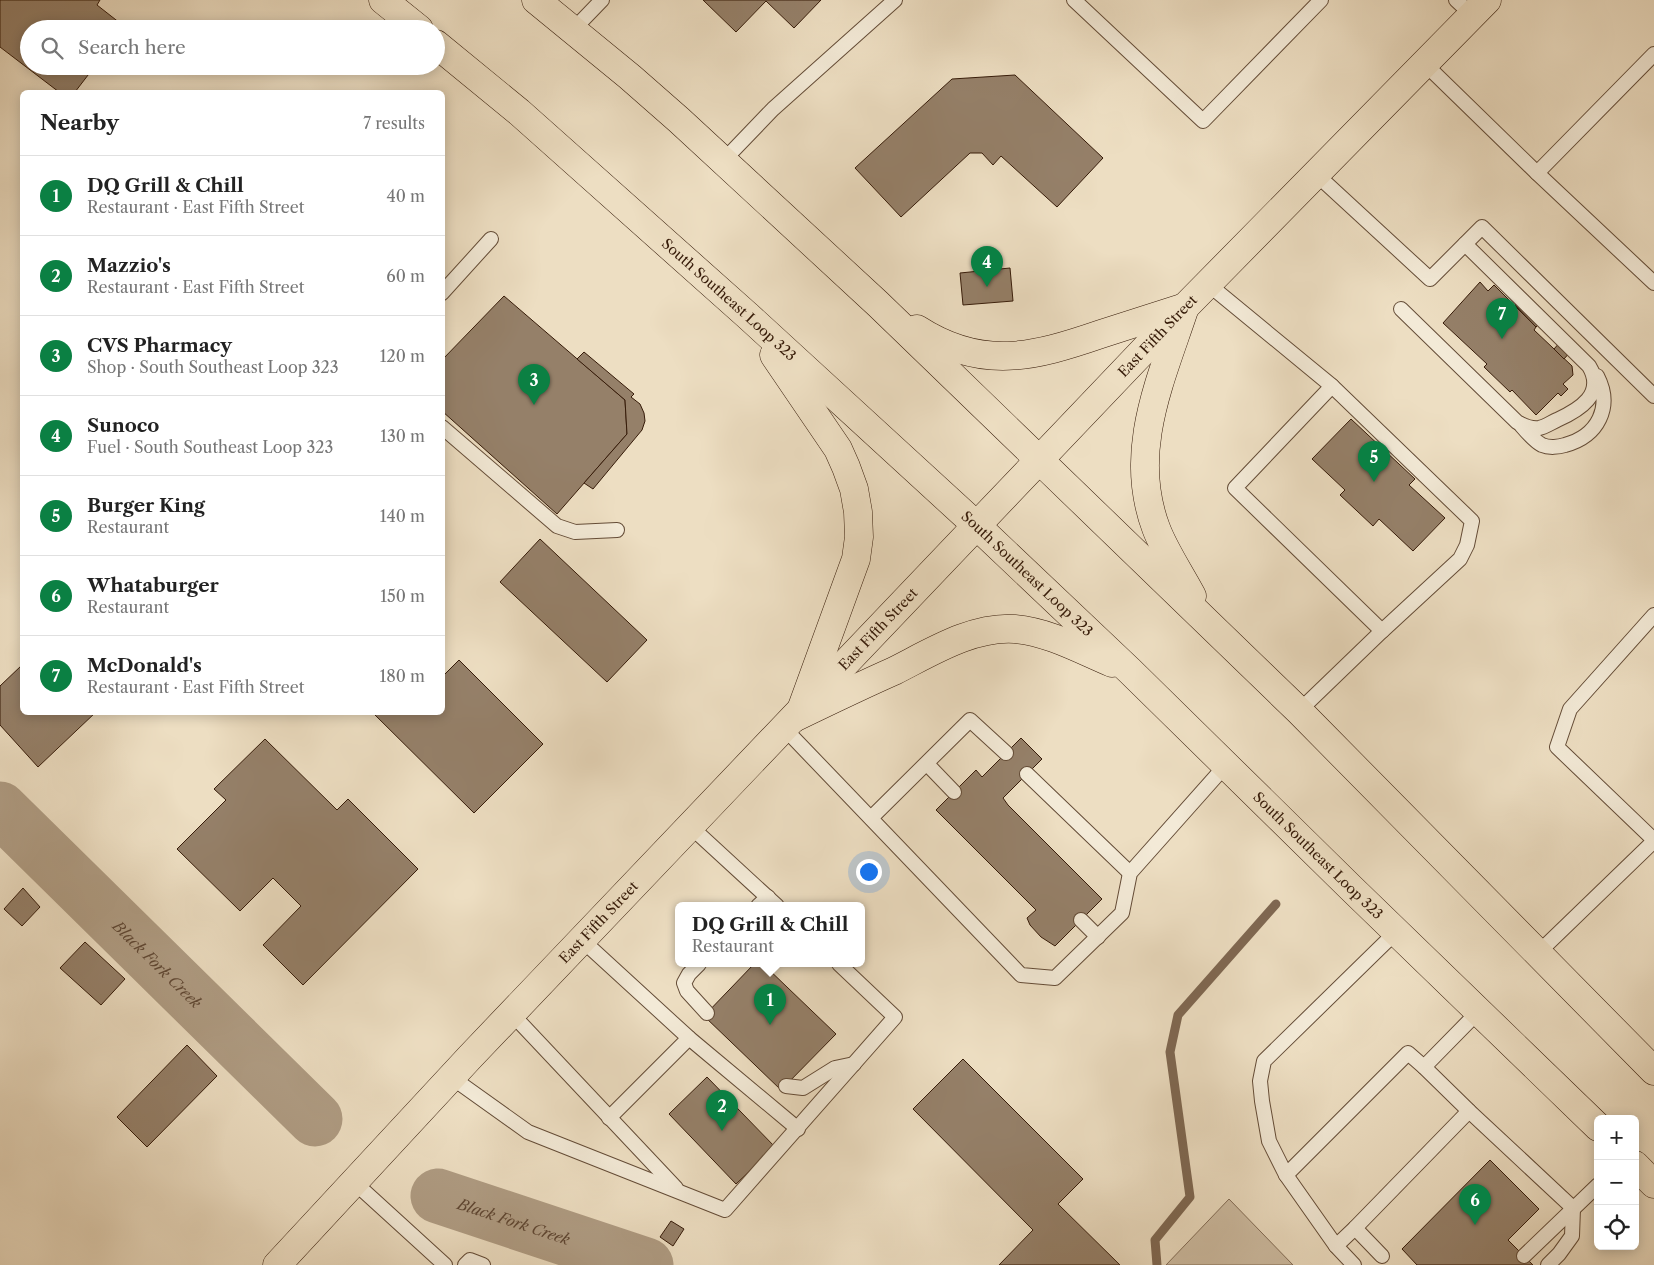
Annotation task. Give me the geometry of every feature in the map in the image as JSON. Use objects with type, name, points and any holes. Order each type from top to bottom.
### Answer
[{"type":"main road","points":[[383,0],[407,20]]},
{"type":"main road","points":[[536,0],[630,77],[724,160],[1040,459],[1299,712],[1654,1071]]},
{"type":"main road","name":"East Fifth Street","points":[[277,1265],[452,1077],[1185,306],[1425,64],[1472,5]]},
{"type":"main road","name":"South Southeast Loop 323","points":[[445,51],[519,112],[748,316],[977,526],[1130,671],[1594,1123]]},
{"type":"main road","points":[[878,304],[932,339],[977,354],[1003,356],[1050,351],[1185,306]]},
{"type":"main road","points":[[1185,306],[1147,427],[1144,479],[1148,504],[1157,530],[1204,619]]},
{"type":"main road","points":[[748,316],[838,449],[854,489],[858,512],[859,536],[856,559],[793,719]]},
{"type":"main road","points":[[793,719],[958,640],[996,630],[1014,629],[1055,638],[1130,671]]},
{"type":"main road","points":[[1639,1169],[1654,1184]]},
{"type":"lane","points":[[573,30],[602,0]]},
{"type":"lane","points":[[724,160],[773,109],[895,0]]},
{"type":"lane","points":[[1074,0],[1203,121],[1321,0]]},
{"type":"lane","points":[[1537,173],[1654,54]]},
{"type":"lane","points":[[1425,64],[1654,283]]},
{"type":"lane","points":[[1316,174],[1430,279],[1482,227],[1654,396]]},
{"type":"lane","points":[[445,290],[491,239]]},
{"type":"lane","points":[[1401,309],[1538,441],[1546,446],[1562,446],[1582,439],[1588,434],[1600,419],[1603,400],[1600,382],[1589,366],[1465,244]]},
{"type":"lane","points":[[1208,284],[1332,386],[1472,520],[1467,545],[1460,559],[1382,631],[1299,712]]},
{"type":"lane","points":[[1517,422],[1529,427],[1539,428],[1580,408],[1587,402],[1593,391],[1593,375],[1589,366]]},
{"type":"lane","points":[[1332,386],[1235,488],[1382,631]]},
{"type":"lane","points":[[445,430],[557,526],[575,532],[617,530]]},
{"type":"lane","points":[[1537,954],[1654,841],[1557,747],[1570,709],[1654,615]]},
{"type":"lane","points":[[793,719],[871,818],[1021,975],[1055,978],[1122,913],[1130,874],[1226,765]]},
{"type":"lane","points":[[871,818],[970,720],[1006,753]]},
{"type":"lane","points":[[927,764],[954,792]]},
{"type":"lane","points":[[1027,774],[1130,874]]},
{"type":"lane","points":[[690,826],[767,902]]},
{"type":"lane","points":[[1081,920],[1098,937]]},
{"type":"lane","points":[[1354,1265],[1336,1246],[1286,1175],[1269,1141],[1260,1080],[1264,1061],[1396,932]]},
{"type":"lane","points":[[582,940],[689,1038],[798,1129]]},
{"type":"lane","points":[[696,967],[684,983],[687,991],[707,1013]]},
{"type":"lane","points":[[452,1077],[528,1132],[725,1210],[895,1017],[842,967]]},
{"type":"lane","points":[[1424,1067],[1479,1011]]},
{"type":"lane","points":[[512,1014],[679,1191]]},
{"type":"lane","points":[[609,1118],[689,1038]]},
{"type":"lane","points":[[1286,1175],[1408,1053],[1573,1208],[1572,1236],[1548,1265]]},
{"type":"lane","points":[[786,1086],[804,1088],[835,1068],[854,1064]]},
{"type":"lane","points":[[1336,1246],[1469,1111]]},
{"type":"lane","points":[[354,1182],[445,1265]]},
{"type":"lane","points":[[1524,1256],[1594,1189]]},
{"type":"lane","points":[[1355,1228],[1382,1256]]},
{"type":"lane","points":[[465,1265],[470,1260],[484,1265]]},
{"type":"shaded area","points":[[1229,1199],[1293,1265],[1166,1265]]},
{"type":"building","points":[[0,0],[100,0],[97,5],[116,20],[20,20],[20,62],[0,47]]},
{"type":"building","points":[[703,0],[821,0],[794,28],[766,1],[736,32]]},
{"type":"building","points":[[37,75],[88,75],[77,90],[56,90]]},
{"type":"building","points":[[1015,75],[1103,158],[1057,207],[1001,156],[993,165],[982,153],[970,153],[901,217],[855,168],[952,79]]},
{"type":"building","points":[[1010,268],[1013,301],[963,305],[960,273]]},
{"type":"building","points":[[1480,282],[1488,291],[1494,285],[1536,327],[1534,330],[1572,366],[1573,375],[1563,384],[1568,389],[1561,396],[1558,393],[1536,415],[1512,390],[1510,392],[1484,367],[1487,364],[1443,323]]},
{"type":"building","points":[[504,296],[625,400],[627,434],[557,514],[445,414],[445,357]]},
{"type":"building","points":[[1519,301],[1541,322],[1536,327],[1515,305]]},
{"type":"building","points":[[1561,341],[1571,351],[1564,359],[1554,349]]},
{"type":"building","points":[[584,352],[634,394],[631,397],[640,404],[645,421],[642,430],[593,489],[584,483],[627,434],[625,400],[577,359]]},
{"type":"building","points":[[1351,419],[1415,479],[1409,485],[1445,518],[1413,551],[1379,519],[1373,526],[1340,495],[1345,490],[1312,459]]},
{"type":"building","points":[[540,539],[647,640],[607,682],[500,582]]},
{"type":"building","points":[[459,660],[543,744],[474,813],[375,715],[445,715],[445,674]]},
{"type":"building","points":[[20,667],[20,715],[93,715],[38,767],[0,725],[0,686]]},
{"type":"building","points":[[1021,738],[1042,759],[1003,798],[1102,899],[1055,946],[1041,937],[1030,925],[1027,918],[1036,910],[936,810],[976,770],[982,777]]},
{"type":"building","points":[[265,739],[337,810],[348,799],[418,869],[303,985],[263,945],[301,906],[273,878],[240,911],[177,849],[226,800],[214,789]]},
{"type":"building","points":[[23,888],[40,907],[22,926],[4,909]]},
{"type":"building","points":[[85,942],[125,979],[101,1005],[60,968]]},
{"type":"building","points":[[751,967],[766,967],[836,1034],[781,1090],[704,1016]]},
{"type":"building","points":[[187,1045],[217,1076],[147,1147],[117,1117]]},
{"type":"building","points":[[963,1059],[1083,1179],[1058,1204],[1120,1265],[999,1265],[1033,1230],[913,1109]]},
{"type":"building","points":[[707,1077],[775,1147],[736,1184],[669,1114]]},
{"type":"building","points":[[1490,1160],[1539,1209],[1508,1240],[1533,1265],[1417,1265],[1402,1249]]},
{"type":"building","points":[[671,1221],[684,1229],[673,1246],[660,1237]]},
{"type":"waterway","name":"Black Fork Creek","points":[[0,809],[315,1119]]},
{"type":"waterway","points":[[1157,1265],[1155,1240],[1190,1197],[1170,1052],[1178,1015],[1276,904]]},
{"type":"waterway","name":"Black Fork Creek","points":[[438,1196],[646,1265]]},
{"type":"place","name":"Sunoco","points":[[987,287]]},
{"type":"place","name":"McDonald's","points":[[1502,339]]},
{"type":"place","name":"CVS Pharmacy","points":[[534,405]]},
{"type":"place","name":"Burger King","points":[[1374,482]]},
{"type":"place","name":"DQ Grill & Chill","points":[[770,1025]]},
{"type":"place","name":"Mazzio's","points":[[722,1131]]},
{"type":"place","name":"Whataburger","points":[[1475,1225]]}]
